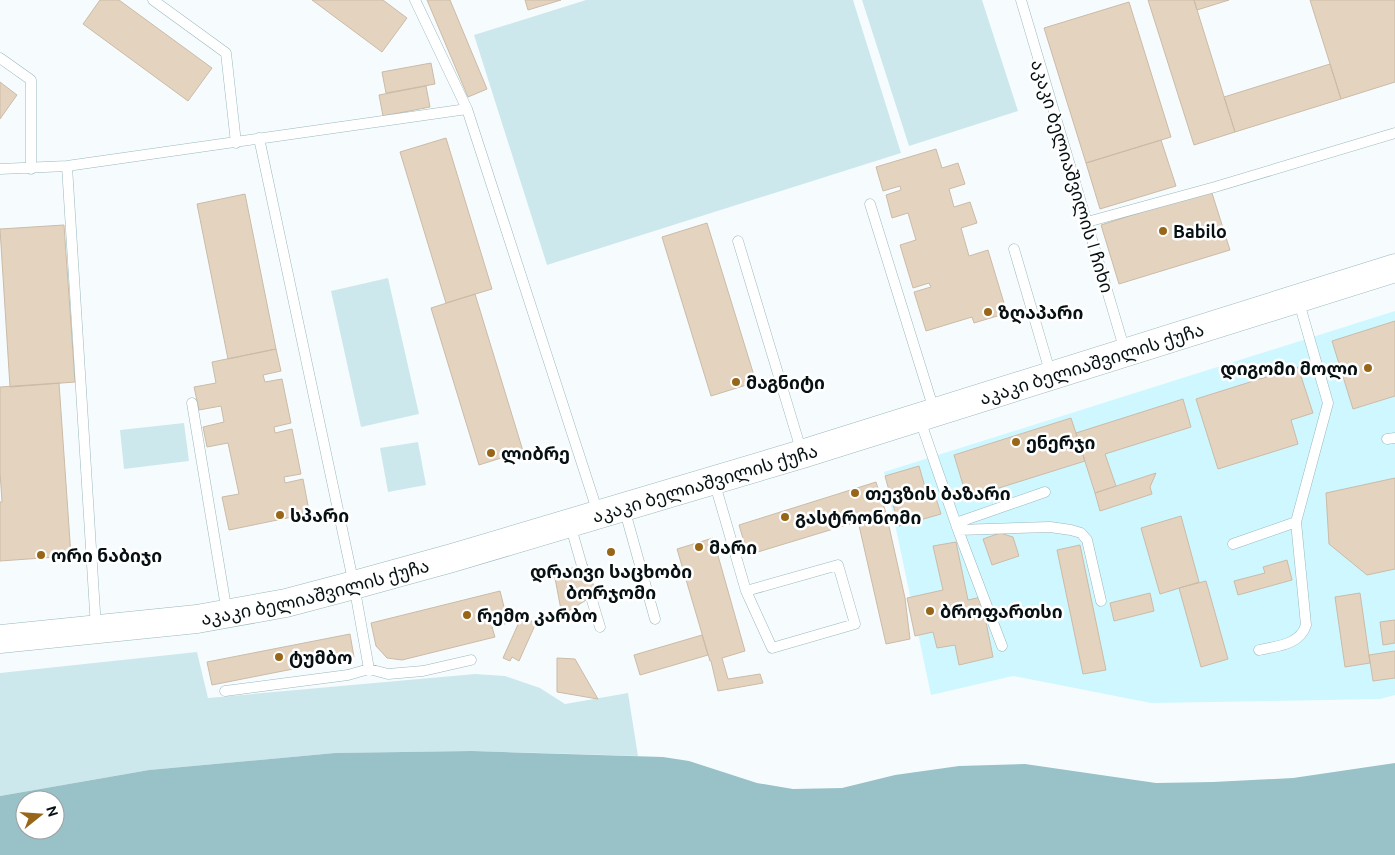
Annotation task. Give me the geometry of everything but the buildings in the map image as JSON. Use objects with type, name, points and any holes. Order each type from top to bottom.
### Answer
[{"type":"main road","name":"აკაკი ბელიაშვილის ქუჩა","points":[[0,639],[197,619],[286,603],[354,585],[452,558],[802,454],[1395,268]]},
{"type":"lane","points":[[152,0],[162,3],[226,53],[236,143]]},
{"type":"lane","points":[[415,0],[468,110],[611,511],[655,619]]},
{"type":"lane","name":"აკაკი ბელიაშვილის I ჩიხი","points":[[1021,0],[1125,352]]},
{"type":"lane","points":[[0,58],[31,80],[31,168]]},
{"type":"lane","points":[[0,169],[67,166],[468,110]]},
{"type":"lane","points":[[1086,222],[1215,187],[1395,133]]},
{"type":"lane","points":[[260,138],[354,585],[369,669]]},
{"type":"lane","points":[[67,166],[96,629]]},
{"type":"lane","points":[[870,204],[957,526],[1002,646]]},
{"type":"lane","points":[[738,241],[802,454]]},
{"type":"lane","points":[[1014,249],[1051,375]]},
{"type":"lane","points":[[1260,650],[1297,639],[1303,634],[1306,625],[1296,522],[1328,403],[1298,298]]},
{"type":"lane","points":[[192,403],[227,613]]},
{"type":"lane","points":[[714,480],[746,591],[772,648],[855,624],[838,566],[746,591]]},
{"type":"lane","points":[[957,526],[1045,492]]},
{"type":"lane","points":[[1233,544],[1296,522]]},
{"type":"lane","points":[[570,523],[582,566]]},
{"type":"lane","points":[[957,526],[1050,527],[1071,530],[1081,534],[1087,540],[1101,602]]},
{"type":"lane","points":[[591,597],[600,627]]},
{"type":"lane","points":[[225,691],[348,675],[369,669],[388,674],[423,671],[470,660]]},
{"type":"shaded area","points":[[586,0],[853,0],[901,153],[547,265],[474,35]]},
{"type":"shaded area","points":[[862,0],[982,0],[1018,111],[909,146]]},
{"type":"shaded area","points":[[388,278],[419,414],[361,427],[331,291]]},
{"type":"shaded area","points":[[1395,311],[1395,695],[1380,699],[1151,703],[1013,676],[931,695],[884,472]]},
{"type":"shaded area","points":[[184,423],[189,461],[124,469],[120,430]]},
{"type":"shaded area","points":[[418,442],[426,485],[388,492],[380,448]]},
{"type":"shaded area","points":[[197,652],[208,698],[475,674],[505,676],[540,688],[565,704],[628,693],[638,756],[472,751],[335,753],[149,770],[34,790],[15,790],[15,793],[0,796],[0,673]]},
{"type":"shaded area","points":[[472,751],[663,757],[689,761],[757,783],[793,789],[842,788],[895,775],[959,766],[1025,764],[1156,783],[1293,778],[1395,763],[1395,855],[0,855],[0,796],[15,793],[15,840],[65,840],[65,790],[34,790],[149,770],[335,753]]},
{"type":"place","name":"Babilo","points":[[1163,231]]},
{"type":"place","name":"ზღაპარი","points":[[988,312]]},
{"type":"place","name":"დიგომი მოლი","points":[[1368,368]]},
{"type":"place","name":"მაგნიტი","points":[[736,382]]},
{"type":"place","name":"ენერჯი","points":[[1016,442]]},
{"type":"place","name":"ლიბრე","points":[[491,453]]},
{"type":"place","name":"თევზის ბაზარი","points":[[855,493]]},
{"type":"place","name":"სპარი","points":[[280,515]]},
{"type":"place","name":"გასტრონომი","points":[[785,517]]},
{"type":"place","name":"მარი","points":[[699,547]]},
{"type":"place","name":"დრაივი საცხობი ბორჯომი","points":[[611,552]]},
{"type":"place","name":"ორი ნაბიჯი","points":[[41,555]]},
{"type":"place","name":"ბროფართსი","points":[[930,611]]},
{"type":"place","name":"რემო კარბო","points":[[467,615]]},
{"type":"place","name":"ტუმბო","points":[[279,657]]}]
